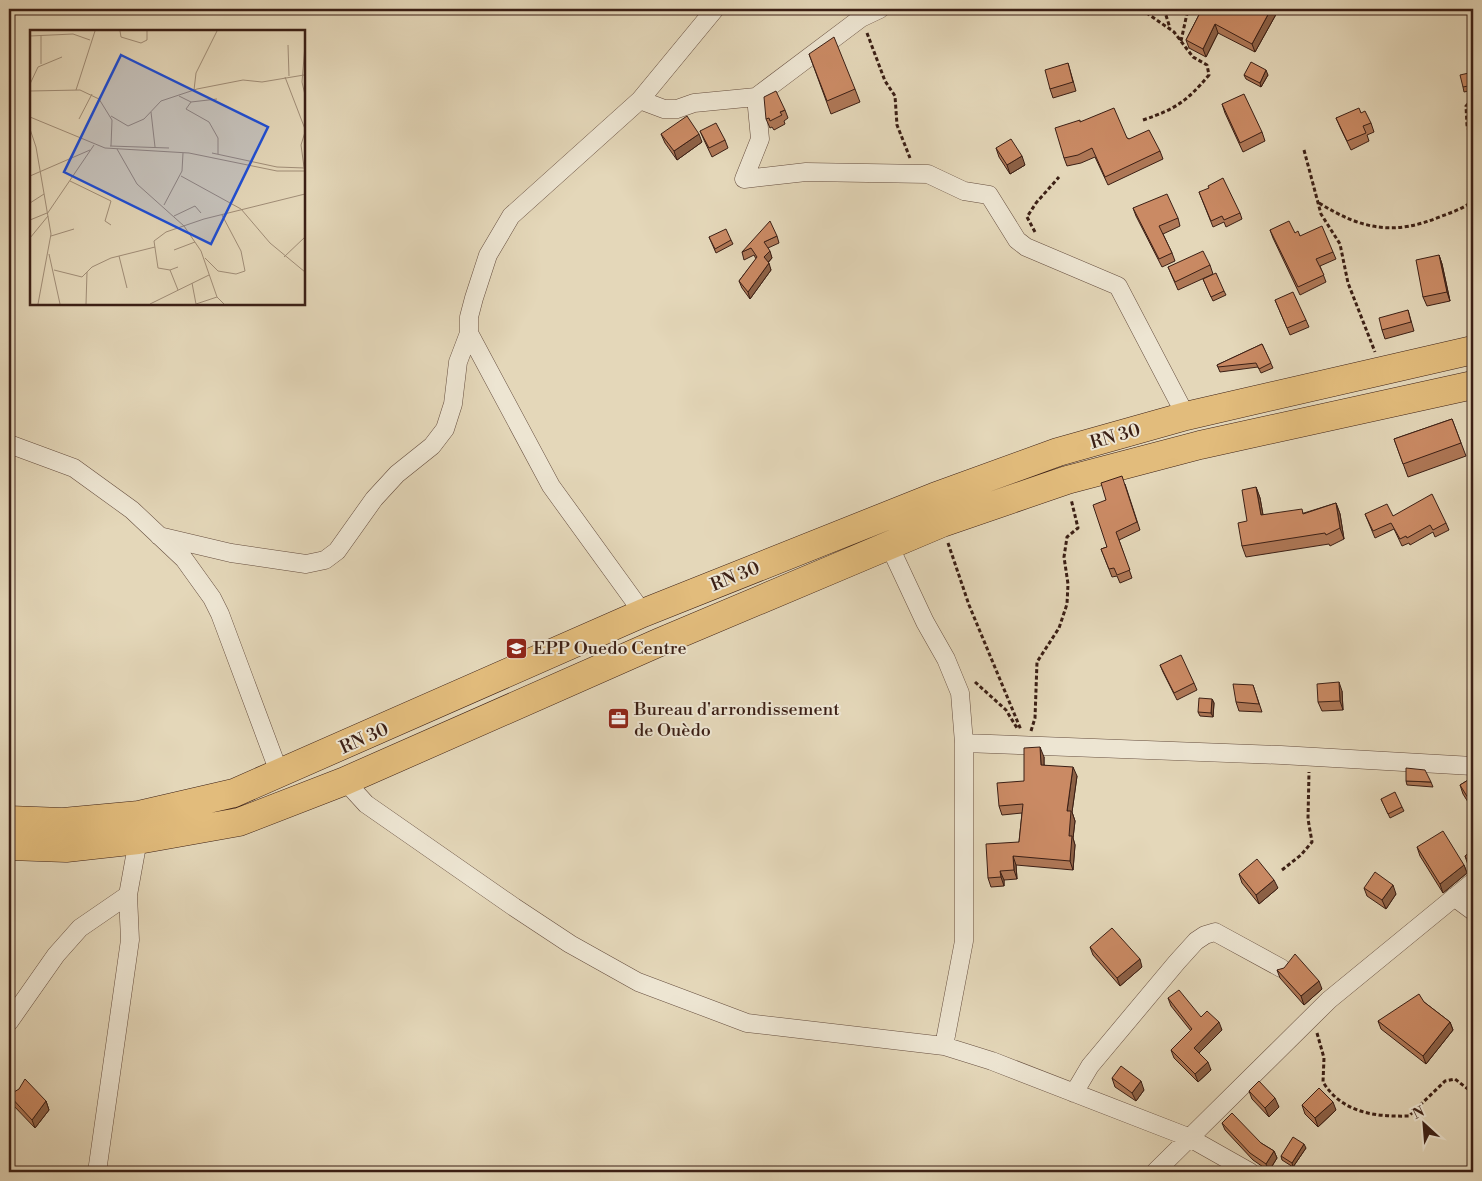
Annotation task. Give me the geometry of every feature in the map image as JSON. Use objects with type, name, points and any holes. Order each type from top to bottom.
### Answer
[{"type":"main road","name":"RN 30","points":[[9,820],[63,822],[139,815],[234,794],[643,613],[934,496],[1058,452],[1186,416],[1473,350]]},
{"type":"main road","name":"RN 30","points":[[9,846],[66,848],[138,840],[239,822],[345,781],[660,642],[942,523],[1067,480],[1200,445],[1473,385]]},
{"type":"street","points":[[159,536],[231,553],[306,564],[325,560],[337,552],[374,498],[397,474],[432,446],[445,428],[453,404],[458,362],[469,333],[469,317],[488,255],[510,216],[640,100],[715,9]]},
{"type":"street","points":[[640,100],[664,109],[677,109],[694,103],[756,97],[861,18],[880,9]]},
{"type":"street","points":[[756,97],[760,139],[744,179],[806,172],[928,174],[964,191],[989,195],[1017,240],[1026,247],[1118,286],[1186,416]]},
{"type":"street","points":[[469,333],[482,361],[551,486],[643,613]]},
{"type":"street","points":[[9,444],[74,468],[132,510],[184,559],[212,598],[220,614],[280,775]]},
{"type":"street","points":[[889,546],[925,622],[946,659],[960,693],[964,742],[964,941],[944,1046]]},
{"type":"street","points":[[964,742],[1473,766]]},
{"type":"street","points":[[345,781],[366,804],[514,907],[570,944],[638,982],[747,1022],[944,1046],[992,1061],[1188,1137],[1250,1172]]},
{"type":"street","points":[[97,1172],[130,940],[128,895],[138,840]]},
{"type":"street","points":[[1155,1172],[1188,1137],[1311,1017],[1473,882]]},
{"type":"street","points":[[9,1022],[56,955],[80,928],[128,895]]},
{"type":"street","points":[[1454,897],[1473,911]]},
{"type":"street","points":[[1074,1092],[1090,1066],[1177,962],[1205,935],[1215,932],[1281,968]]},
{"type":"path","points":[[1141,9],[1170,29],[1193,57],[1207,65],[1209,76],[1190,98],[1165,113],[1144,120]]},
{"type":"path","points":[[1164,9],[1170,29]]},
{"type":"path","points":[[1180,41],[1188,9]]},
{"type":"path","points":[[861,18],[886,81],[896,96],[897,125],[917,174]]},
{"type":"path","points":[[1473,99],[1466,106],[1467,126],[1473,144]]},
{"type":"path","points":[[1304,150],[1321,214],[1340,244],[1348,283],[1382,371]]},
{"type":"path","points":[[1047,255],[1027,216],[1059,177]]},
{"type":"path","points":[[1318,203],[1344,219],[1375,228],[1418,226],[1473,201]]},
{"type":"path","points":[[1027,745],[1035,718],[1037,662],[1059,628],[1067,604],[1068,584],[1064,557],[1067,538],[1078,528],[1067,480]]},
{"type":"path","points":[[942,523],[969,605],[1027,745]]},
{"type":"path","points":[[971,678],[1006,710],[1027,745]]},
{"type":"path","points":[[1282,870],[1302,855],[1312,842],[1308,819],[1309,757]]},
{"type":"path","points":[[1311,1017],[1324,1058],[1323,1082],[1339,1103],[1353,1109],[1390,1116],[1409,1116],[1419,1109],[1446,1082],[1454,1079],[1473,1093]]},
{"type":"building","points":[[1202,9],[1271,9],[1252,44],[1215,24],[1203,49],[1186,40]]},
{"type":"building","points":[[1473,19],[1473,30],[1470,20]]},
{"type":"building","points":[[834,37],[855,89],[827,101],[809,54]]},
{"type":"building","points":[[1251,62],[1266,70],[1260,83],[1244,75]]},
{"type":"building","points":[[1068,63],[1073,82],[1050,89],[1045,70]]},
{"type":"building","points":[[1473,72],[1473,85],[1463,87],[1460,75]]},
{"type":"building","points":[[776,91],[785,110],[780,112],[782,115],[770,121],[769,118],[766,119],[764,97]]},
{"type":"building","points":[[1244,94],[1262,132],[1240,143],[1222,104]]},
{"type":"building","points":[[1114,108],[1127,138],[1129,139],[1149,130],[1160,151],[1105,177],[1092,148],[1078,155],[1064,158],[1055,128],[1080,120],[1080,122]]},
{"type":"building","points":[[1359,108],[1361,113],[1365,111],[1371,123],[1363,126],[1366,133],[1347,141],[1336,118]]},
{"type":"building","points":[[687,116],[699,134],[674,151],[661,134]]},
{"type":"building","points":[[716,123],[725,140],[709,148],[700,131]]},
{"type":"building","points":[[1011,139],[1022,156],[1007,165],[996,148]]},
{"type":"building","points":[[1223,178],[1240,213],[1224,220],[1222,216],[1211,221],[1199,192],[1209,188],[1208,186]]},
{"type":"building","points":[[1167,194],[1178,218],[1159,226],[1172,253],[1159,259],[1133,208]]},
{"type":"building","points":[[770,221],[777,236],[764,242],[770,251],[764,257],[769,263],[748,292],[739,281],[757,257],[751,248],[742,252]]},
{"type":"building","points":[[1289,221],[1295,233],[1298,231],[1300,236],[1322,226],[1333,252],[1316,259],[1324,275],[1298,287],[1270,230]]},
{"type":"building","points":[[726,229],[731,240],[715,249],[709,237]]},
{"type":"building","points":[[1203,251],[1210,265],[1175,282],[1168,267]]},
{"type":"building","points":[[1439,255],[1447,292],[1423,297],[1416,260]]},
{"type":"building","points":[[1216,273],[1224,291],[1211,297],[1203,279]]},
{"type":"building","points":[[1293,292],[1306,320],[1287,328],[1275,300]]},
{"type":"building","points":[[1408,310],[1411,322],[1382,330],[1379,318]]},
{"type":"building","points":[[1262,344],[1271,363],[1259,369],[1256,363],[1218,367],[1217,365]]},
{"type":"building","points":[[1452,419],[1461,443],[1403,464],[1394,439]]},
{"type":"building","points":[[1122,476],[1137,522],[1116,532],[1130,570],[1117,575],[1114,568],[1109,569],[1101,549],[1107,547],[1093,505],[1106,500],[1101,483]]},
{"type":"building","points":[[1256,487],[1261,515],[1302,509],[1303,514],[1336,503],[1340,528],[1326,535],[1325,533],[1242,546],[1238,523],[1247,521],[1242,490]]},
{"type":"building","points":[[1432,494],[1446,523],[1433,530],[1430,525],[1407,538],[1406,536],[1400,539],[1391,523],[1373,531],[1365,514],[1387,504],[1393,516]]},
{"type":"building","points":[[1181,655],[1194,683],[1174,693],[1160,665]]},
{"type":"building","points":[[1339,682],[1340,701],[1318,702],[1317,684]]},
{"type":"building","points":[[1233,684],[1253,685],[1259,704],[1236,702]]},
{"type":"building","points":[[1199,698],[1212,699],[1211,713],[1198,712]]},
{"type":"building","points":[[1040,747],[1041,765],[1073,767],[1067,811],[1071,811],[1070,861],[1013,856],[1014,870],[1000,871],[1001,877],[988,878],[986,844],[1019,842],[1023,804],[999,806],[997,783],[1024,781],[1024,748]]},
{"type":"building","points":[[1406,768],[1425,770],[1431,782],[1406,781]]},
{"type":"building","points":[[1473,777],[1473,806],[1460,785]]},
{"type":"building","points":[[1395,792],[1402,807],[1388,814],[1381,799]]},
{"type":"building","points":[[1443,831],[1464,865],[1440,884],[1417,847]]},
{"type":"building","points":[[1473,850],[1473,864],[1469,863],[1465,856]]},
{"type":"building","points":[[1257,859],[1274,880],[1256,895],[1239,874]]},
{"type":"building","points":[[1375,872],[1393,885],[1382,900],[1364,888]]},
{"type":"building","points":[[1112,928],[1140,959],[1117,978],[1090,947]]},
{"type":"building","points":[[1295,954],[1319,981],[1301,996],[1277,970],[1284,968]]},
{"type":"building","points":[[1179,990],[1201,1017],[1207,1011],[1219,1022],[1194,1048],[1208,1062],[1195,1074],[1171,1050],[1192,1029],[1168,998]]},
{"type":"building","points":[[1419,994],[1424,1002],[1450,1022],[1423,1056],[1378,1021]]},
{"type":"building","points":[[1121,1066],[1141,1081],[1132,1093],[1112,1078]]},
{"type":"building","points":[[25,1079],[46,1101],[32,1120],[9,1095],[19,1089]]},
{"type":"building","points":[[1259,1081],[1275,1098],[1265,1108],[1249,1091]]},
{"type":"building","points":[[1319,1088],[1333,1102],[1315,1118],[1302,1105]]},
{"type":"building","points":[[1232,1113],[1261,1143],[1274,1151],[1266,1164],[1250,1153],[1222,1123]]},
{"type":"building","points":[[1293,1137],[1304,1144],[1292,1163],[1281,1156]]},
{"type":"place","name":"EPP Ouedo Centre","points":[[517,648]]},
{"type":"place","name":"Bureau d'arrondissement de Ouèdo","points":[[618,719]]}]
